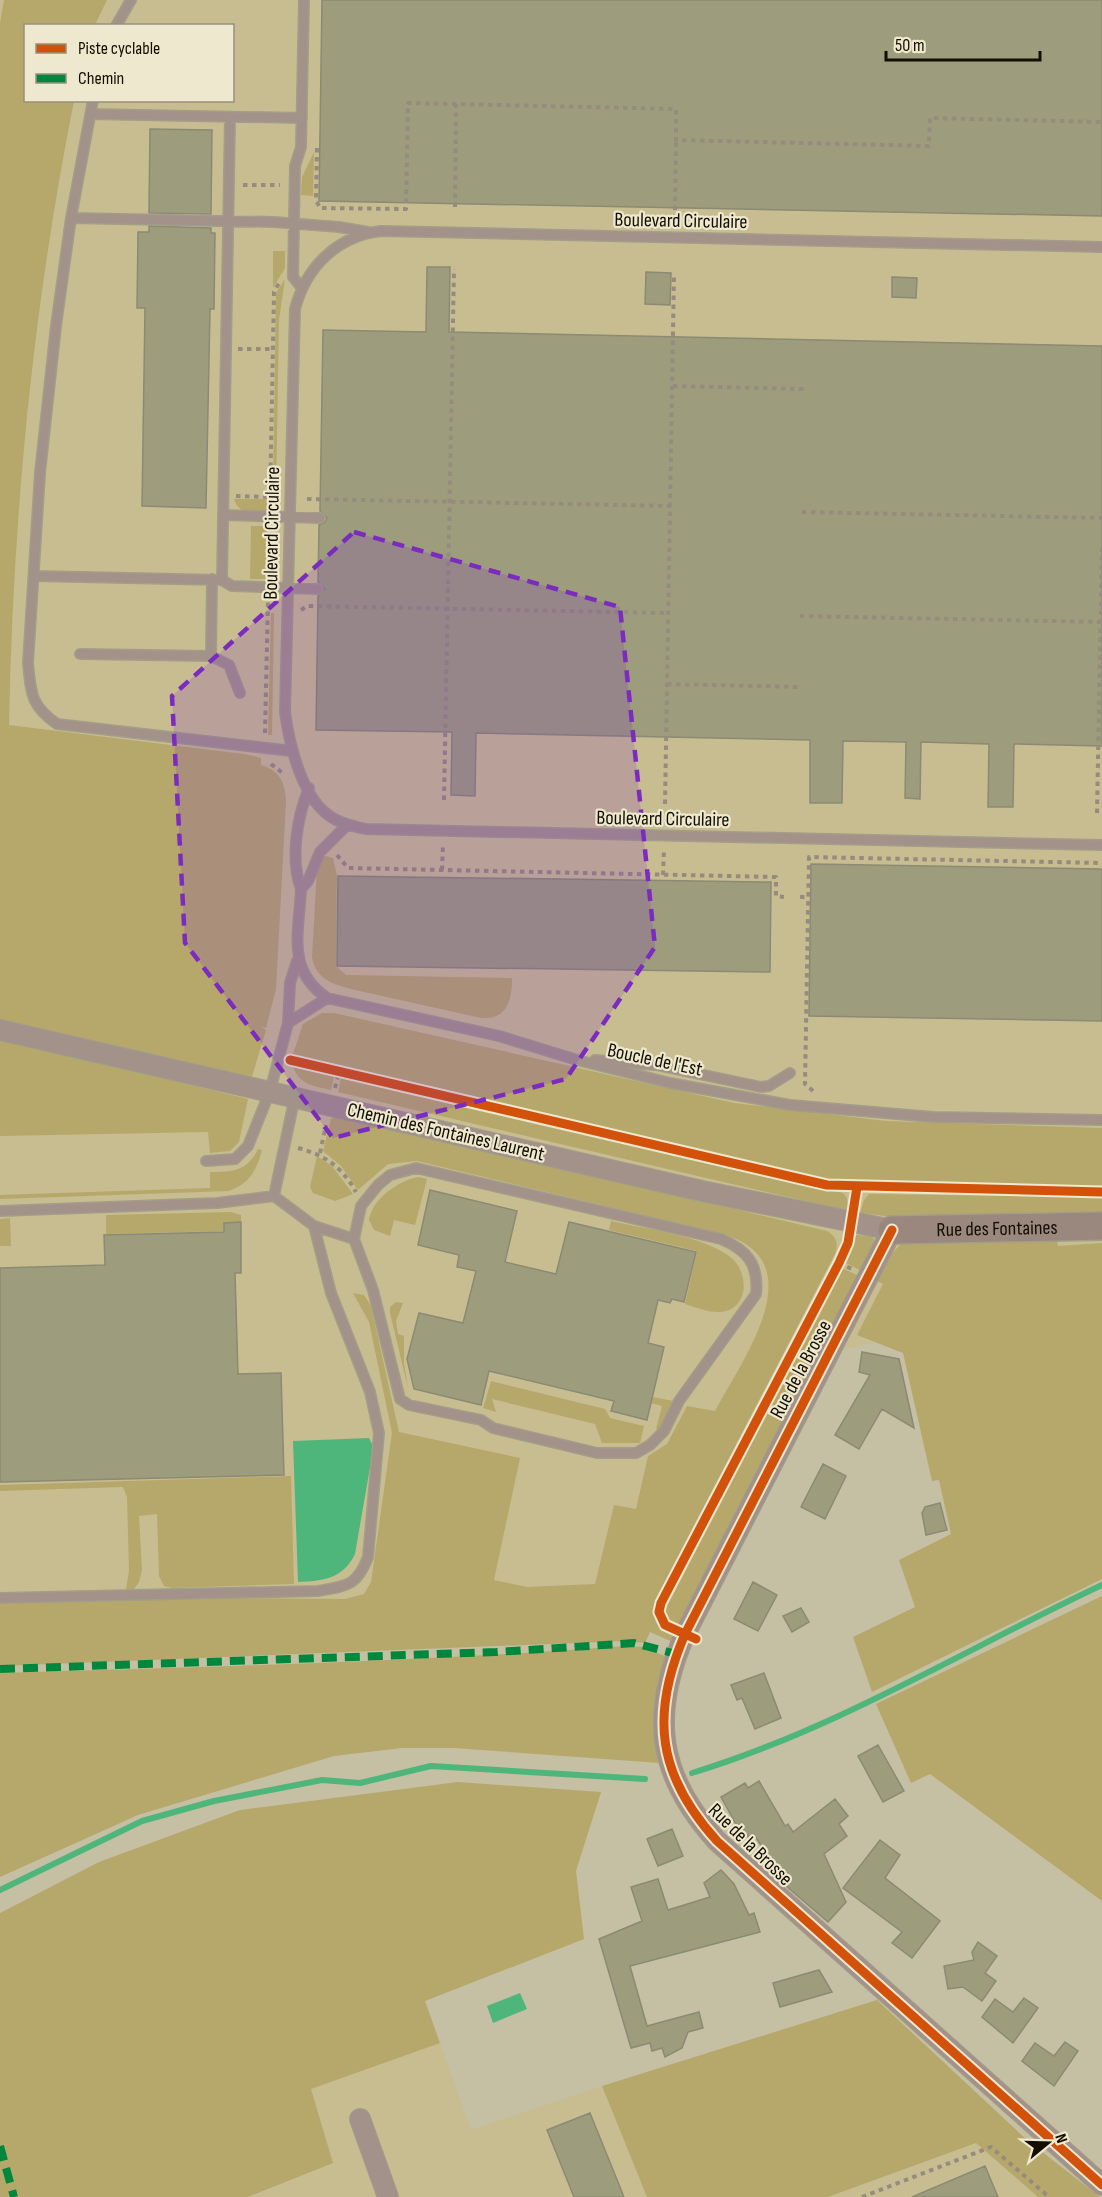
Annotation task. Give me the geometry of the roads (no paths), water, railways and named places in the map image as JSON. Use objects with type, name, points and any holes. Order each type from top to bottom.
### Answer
[{"type":"street","name":"Chemin des Fontaines Laurent","points":[[0,1030],[852,1223],[892,1230]]},
{"type":"street","name":"Rue des Fontaines","points":[[892,1230],[1102,1226]]},
{"type":"street","name":"Rue de la Brosse","points":[[892,1230],[685,1634],[666,1684],[662,1721],[669,1766],[693,1814],[717,1841],[1102,2185]]},
{"type":"street","points":[[360,2119],[388,2197]]},
{"type":"lane","points":[[117,24],[131,0]]},
{"type":"lane","points":[[301,287],[293,277],[293,225],[295,166],[301,147],[304,0]]},
{"type":"lane","points":[[93,102],[71,218],[48,395],[28,663],[30,686],[39,711],[57,724],[292,751]]},
{"type":"lane","points":[[91,114],[302,118]]},
{"type":"lane","points":[[211,656],[223,515],[230,117]]},
{"type":"lane","points":[[71,218],[339,226],[371,233]]},
{"type":"lane","name":"Boulevard Circulaire","points":[[1102,247],[371,233],[341,243],[326,255],[301,287],[293,332],[285,712],[292,751],[309,788],[327,814],[347,825],[366,829],[1102,844]]},
{"type":"lane","points":[[223,515],[320,518]]},
{"type":"lane","points":[[34,576],[217,579],[232,586],[318,589]]},
{"type":"lane","points":[[80,654],[211,656],[230,665],[240,693]]},
{"type":"lane","name":"Boucle de l'Est","points":[[309,788],[297,828],[297,879],[301,889],[298,958],[304,977],[313,989],[327,998],[499,1036],[577,1060],[670,1083],[790,1104],[897,1115],[1102,1120]]},
{"type":"lane","name":"Boucle de l'Est","points":[[301,889],[308,881],[320,852],[347,825]]},
{"type":"lane","points":[[206,1161],[226,1161],[242,1154],[248,1146],[270,1091],[288,1023],[290,983],[298,958]]},
{"type":"lane","points":[[288,1023],[327,998]]},
{"type":"lane","points":[[577,1060],[656,1065],[761,1087],[779,1081],[790,1073]]},
{"type":"lane","points":[[274,1196],[295,1095]]},
{"type":"lane","points":[[416,1168],[721,1239],[748,1254],[754,1267],[756,1294],[679,1401],[659,1438],[636,1453],[597,1453],[493,1428],[480,1420],[409,1405],[400,1399],[373,1290],[354,1239],[361,1206],[378,1185],[390,1175],[416,1168]]},
{"type":"lane","points":[[0,1211],[218,1203],[274,1196],[314,1226],[354,1239]]},
{"type":"lane","points":[[0,1598],[318,1591],[354,1582],[362,1572],[368,1557],[380,1433],[370,1392],[331,1293],[314,1226]]},
{"type":"waterway","points":[[692,1773],[745,1755],[849,1711],[1102,1585]]},
{"type":"waterway","points":[[0,1890],[142,1821],[214,1801],[322,1780],[360,1783],[431,1766],[645,1779]]}]
